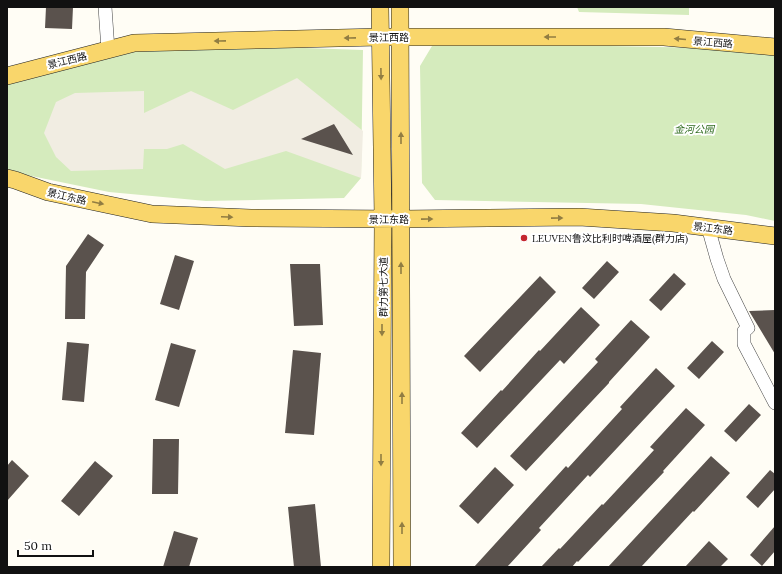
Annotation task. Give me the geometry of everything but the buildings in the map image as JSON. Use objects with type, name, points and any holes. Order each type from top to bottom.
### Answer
[{"type":"main road","name":"群力第七大道","points":[[380,7],[383,219],[381,567]]},
{"type":"main road","name":"群力第七大道","points":[[400,7],[402,567]]},
{"type":"main road","name":"景江西路","points":[[7,76],[134,43],[380,37],[664,37],[775,47]]},
{"type":"main road","name":"景江东路","points":[[7,178],[48,192],[152,214],[251,218],[579,218],[666,223],[775,236]]},
{"type":"street","points":[[105,7],[108,50]]},
{"type":"street","points":[[708,227],[724,278],[748,328],[744,331],[744,344],[775,403]]},
{"type":"green space","points":[[577,7],[689,7],[689,15],[579,12]]},
{"type":"green space","points":[[189,44],[363,50],[361,178],[344,198],[206,201],[109,192],[7,171],[7,84],[41,73],[131,49]]},
{"type":"green space","name":"金河公园","points":[[432,46],[610,46],[708,48],[775,54],[775,221],[746,215],[641,204],[435,200],[422,183],[420,66]]},
{"type":"shaded area","points":[[297,78],[363,131],[361,178],[286,151],[225,169],[183,144],[167,149],[144,149],[143,169],[71,171],[56,157],[44,133],[56,102],[75,93],[144,91],[144,113],[191,91],[233,110]]},
{"type":"place","name":"LEUVEN鲁汶比利时啤酒屋(群力店)","points":[[524,238]]}]
